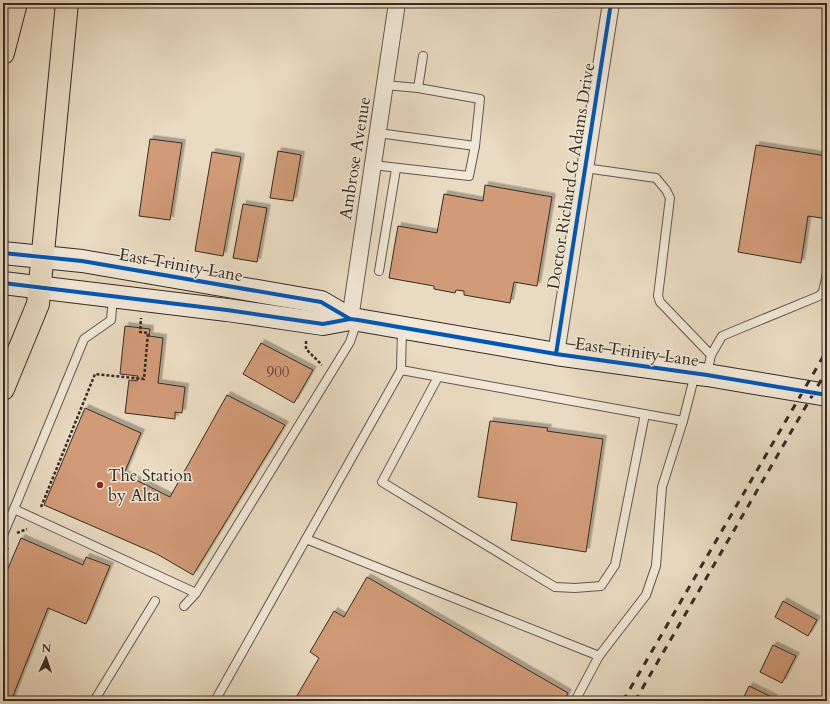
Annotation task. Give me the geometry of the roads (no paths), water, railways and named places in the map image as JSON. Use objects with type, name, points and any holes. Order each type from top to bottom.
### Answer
[{"type":"highway","points":[[3,53],[16,3]]},
{"type":"highway","points":[[3,390],[38,304],[34,286],[67,3]]},
{"type":"main road","name":"East Trinity Lane","points":[[3,253],[82,261],[321,302],[354,320]]},
{"type":"main road","name":"East Trinity Lane","points":[[3,283],[114,296],[323,324],[354,320],[556,354],[704,368],[827,395]]},
{"type":"street","name":"Ambrose Avenue","points":[[354,320],[373,165],[397,3]]},
{"type":"street","name":"Doctor Richard G Adams Drive","points":[[556,354],[611,3]]},
{"type":"lane","points":[[418,88],[423,56]]},
{"type":"lane","points":[[373,165],[396,169],[468,176],[475,146],[480,99],[418,88],[385,85]]},
{"type":"lane","points":[[378,133],[475,146]]},
{"type":"lane","points":[[585,168],[656,178],[666,190],[670,198],[658,296],[660,302],[704,368]]},
{"type":"lane","points":[[379,271],[396,169]]},
{"type":"lane","points":[[575,701],[599,656],[646,596],[656,566],[662,487],[683,421],[704,368],[722,336],[818,296],[823,292],[827,273]]},
{"type":"lane","points":[[3,535],[84,339],[111,320],[114,296]]},
{"type":"lane","points":[[184,606],[196,593],[350,342],[354,320]]},
{"type":"lane","points":[[216,701],[401,370],[402,328]]},
{"type":"lane","points":[[401,370],[683,421]]},
{"type":"lane","points":[[438,377],[382,482],[555,587],[575,588],[601,586],[615,565],[645,414]]},
{"type":"lane","points":[[14,510],[196,593]]},
{"type":"lane","points":[[306,539],[599,656]]},
{"type":"lane","points":[[94,701],[154,601]]},
{"type":"railway","points":[[623,701],[827,350]]},
{"type":"railway","points":[[635,701],[827,370]]},
{"type":"place","name":"The Station by Alta","points":[[100,485]]}]
